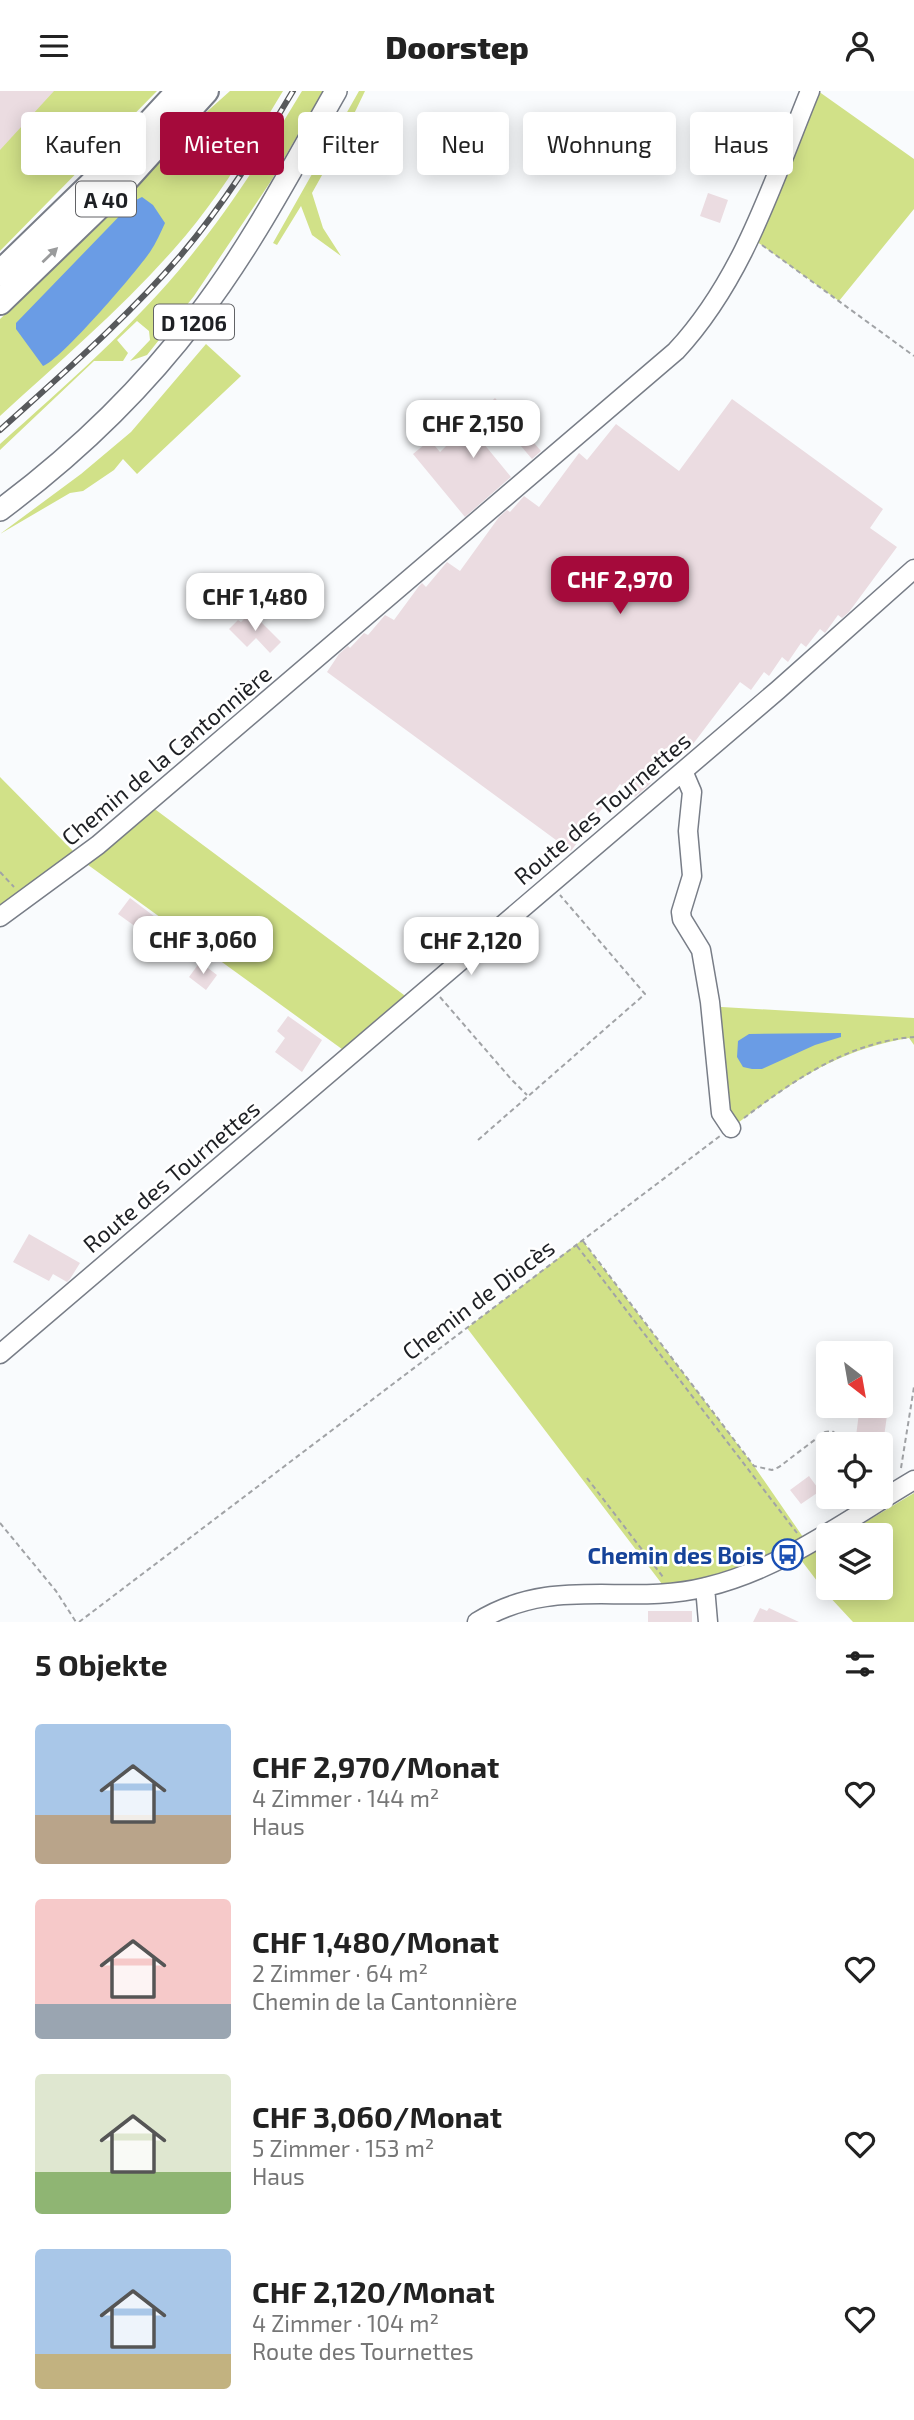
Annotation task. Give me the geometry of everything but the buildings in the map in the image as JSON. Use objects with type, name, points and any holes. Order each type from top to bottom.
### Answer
[{"type":"highway","name":"A 40","points":[[0,274],[102,174],[179,91]]},
{"type":"highway","name":"A 40","points":[[0,302],[120,186],[206,91]]},
{"type":"main road","name":"D 1206","points":[[0,510],[88,438],[137,389],[181,338],[251,237],[336,91]]},
{"type":"street","name":"Chemin de la Cantonnière","points":[[0,917],[117,829],[676,351],[695,330],[738,265],[810,91]]},
{"type":"street","name":"Route des Tournettes","points":[[0,1354],[684,771],[914,569]]},
{"type":"street","points":[[684,771],[692,792],[688,842],[692,876],[681,912],[682,919],[701,950],[710,1002],[721,1113],[731,1128]]},
{"type":"street","points":[[477,1622],[521,1601],[553,1594],[674,1592],[705,1587],[744,1575],[770,1564],[914,1480]]},
{"type":"street","points":[[705,1587],[708,1622]]},
{"type":"path","points":[[750,238],[914,356]]},
{"type":"path","points":[[0,872],[25,899]]},
{"type":"path","points":[[478,1140],[645,994],[550,884]]},
{"type":"path","points":[[431,986],[510,1079],[528,1095]]},
{"type":"path","name":"Chemin de Diocès","points":[[77,1622],[788,1085],[823,1064],[871,1046],[914,1037]]},
{"type":"path","points":[[582,1240],[754,1466],[772,1470],[779,1467],[816,1439]]},
{"type":"path","points":[[576,1245],[802,1540]]},
{"type":"path","points":[[897,1490],[914,1387]]},
{"type":"path","points":[[587,1478],[674,1592]]},
{"type":"path","points":[[0,1523],[56,1591],[77,1622]]},
{"type":"green space","points":[[0,91],[157,91],[136,112],[21,112],[21,175],[75,175],[0,251]]},
{"type":"green space","points":[[230,91],[283,91],[270,112],[207,112]]},
{"type":"green space","points":[[302,91],[323,91],[311,112],[298,112],[298,134],[284,158],[284,120]]},
{"type":"green space","points":[[359,91],[365,91],[355,112],[347,112]]},
{"type":"green space","points":[[818,91],[914,159],[914,209],[839,301],[756,241],[783,175],[793,175],[793,151]]},
{"type":"green space","points":[[160,160],[160,175],[230,175],[189,231],[154,271],[0,416],[0,319],[93,231]]},
{"type":"green space","points":[[249,175],[274,175],[194,296],[147,355],[130,361],[150,340],[149,331],[137,321],[117,340],[128,353],[123,361],[94,361],[0,450],[0,444],[74,378],[145,308],[189,258]]},
{"type":"green space","points":[[311,175],[322,175],[312,193],[323,228],[341,256],[312,235],[301,206],[277,245],[273,243]]},
{"type":"green space","points":[[206,344],[241,376],[137,474],[123,459],[114,470],[83,491],[70,493],[0,534],[81,474],[131,432]]},
{"type":"green space","points":[[0,777],[76,854],[0,911]]},
{"type":"green space","points":[[152,807],[408,998],[346,1052],[84,862]]},
{"type":"green space","points":[[705,1006],[914,1018],[914,1045],[909,1038],[881,1044],[833,1061],[790,1085],[726,1132]]},
{"type":"green space","points":[[582,1240],[754,1466],[803,1537],[718,1577],[681,1584],[662,1584],[467,1328]]},
{"type":"green space","points":[[914,1493],[914,1622],[853,1622],[833,1600],[893,1600],[893,1523],[864,1523],[887,1509],[893,1509],[893,1506]]},
{"type":"green space","points":[[816,1551],[816,1580],[801,1560]]},
{"type":"water","points":[[142,197],[153,205],[165,223],[152,249],[98,314],[43,366],[16,329],[16,323],[134,201]]},
{"type":"water","points":[[841,1033],[841,1037],[815,1045],[762,1069],[743,1067],[737,1057],[738,1041],[749,1034]]},
{"type":"railway","points":[[0,430],[116,324],[181,255],[212,216],[293,91]]},
{"type":"place","name":"Chemin des Bois","points":[[787,1555]]}]
